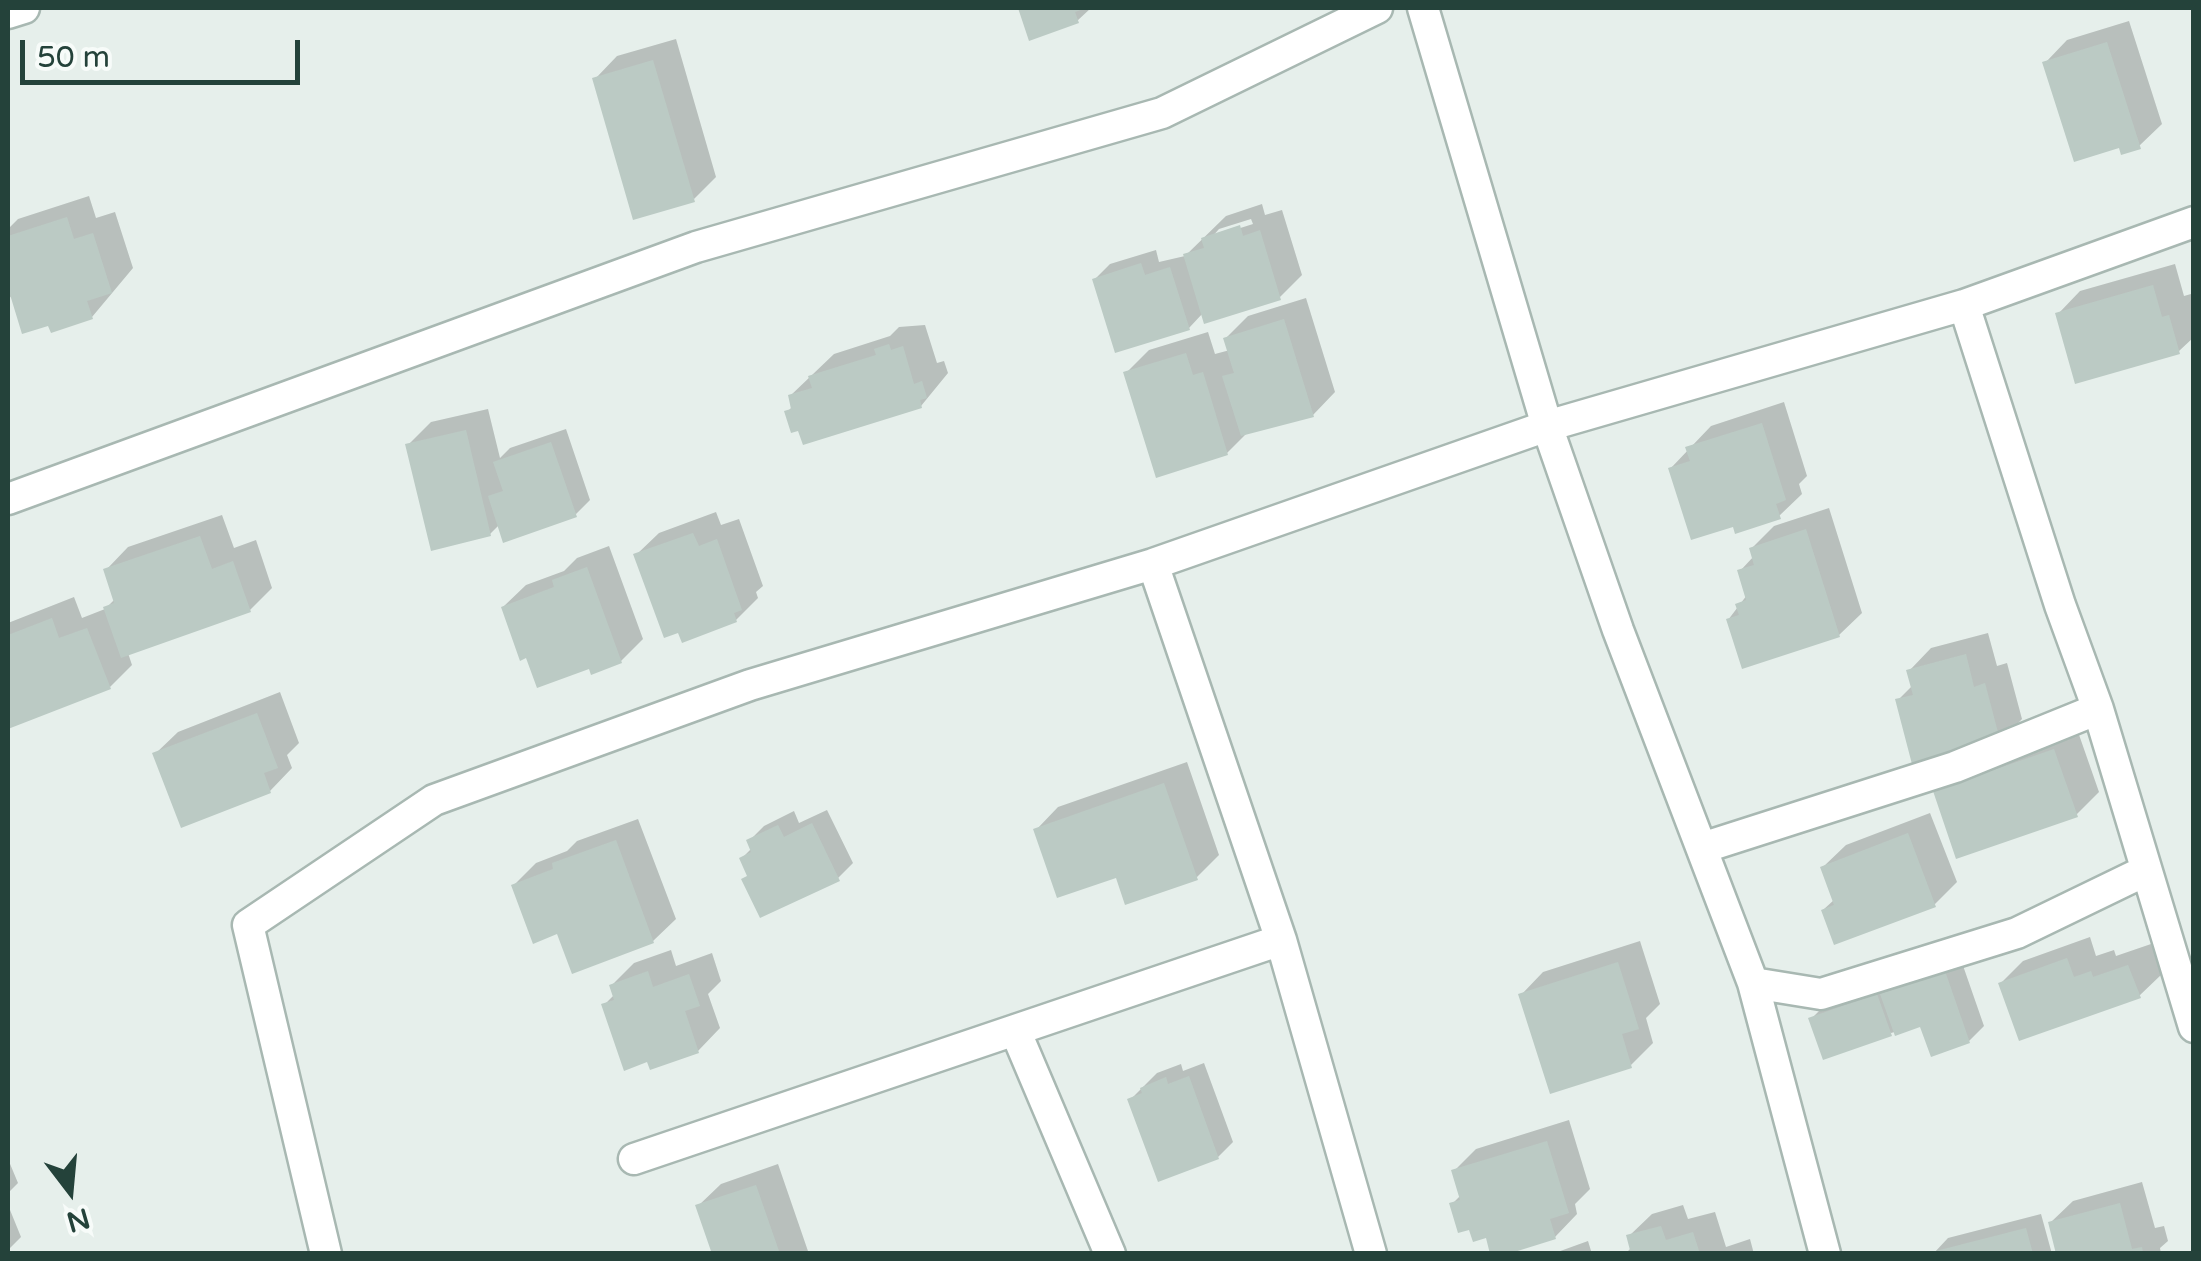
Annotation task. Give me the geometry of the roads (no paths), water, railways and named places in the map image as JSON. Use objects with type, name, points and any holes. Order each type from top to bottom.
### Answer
[{"type":"street","points":[[8,13],[24,8]]},
{"type":"street","points":[[8,499],[696,247],[1162,113],[1378,8]]},
{"type":"street","points":[[1423,8],[1547,426],[1753,983],[1825,1254]]},
{"type":"street","points":[[326,1254],[248,925],[434,800],[750,685],[1153,564],[1547,426],[1964,305],[2194,222]]},
{"type":"street","points":[[1964,305],[2060,606],[2098,709],[2194,1028]]},
{"type":"street","points":[[1153,564],[1281,940],[1372,1254]]},
{"type":"street","points":[[1702,848],[1955,767],[2098,709]]},
{"type":"street","points":[[1753,983],[1821,994],[2017,932],[2145,871]]},
{"type":"street","points":[[634,1159],[1281,940]]},
{"type":"street","points":[[1015,1030],[1110,1254]]}]
